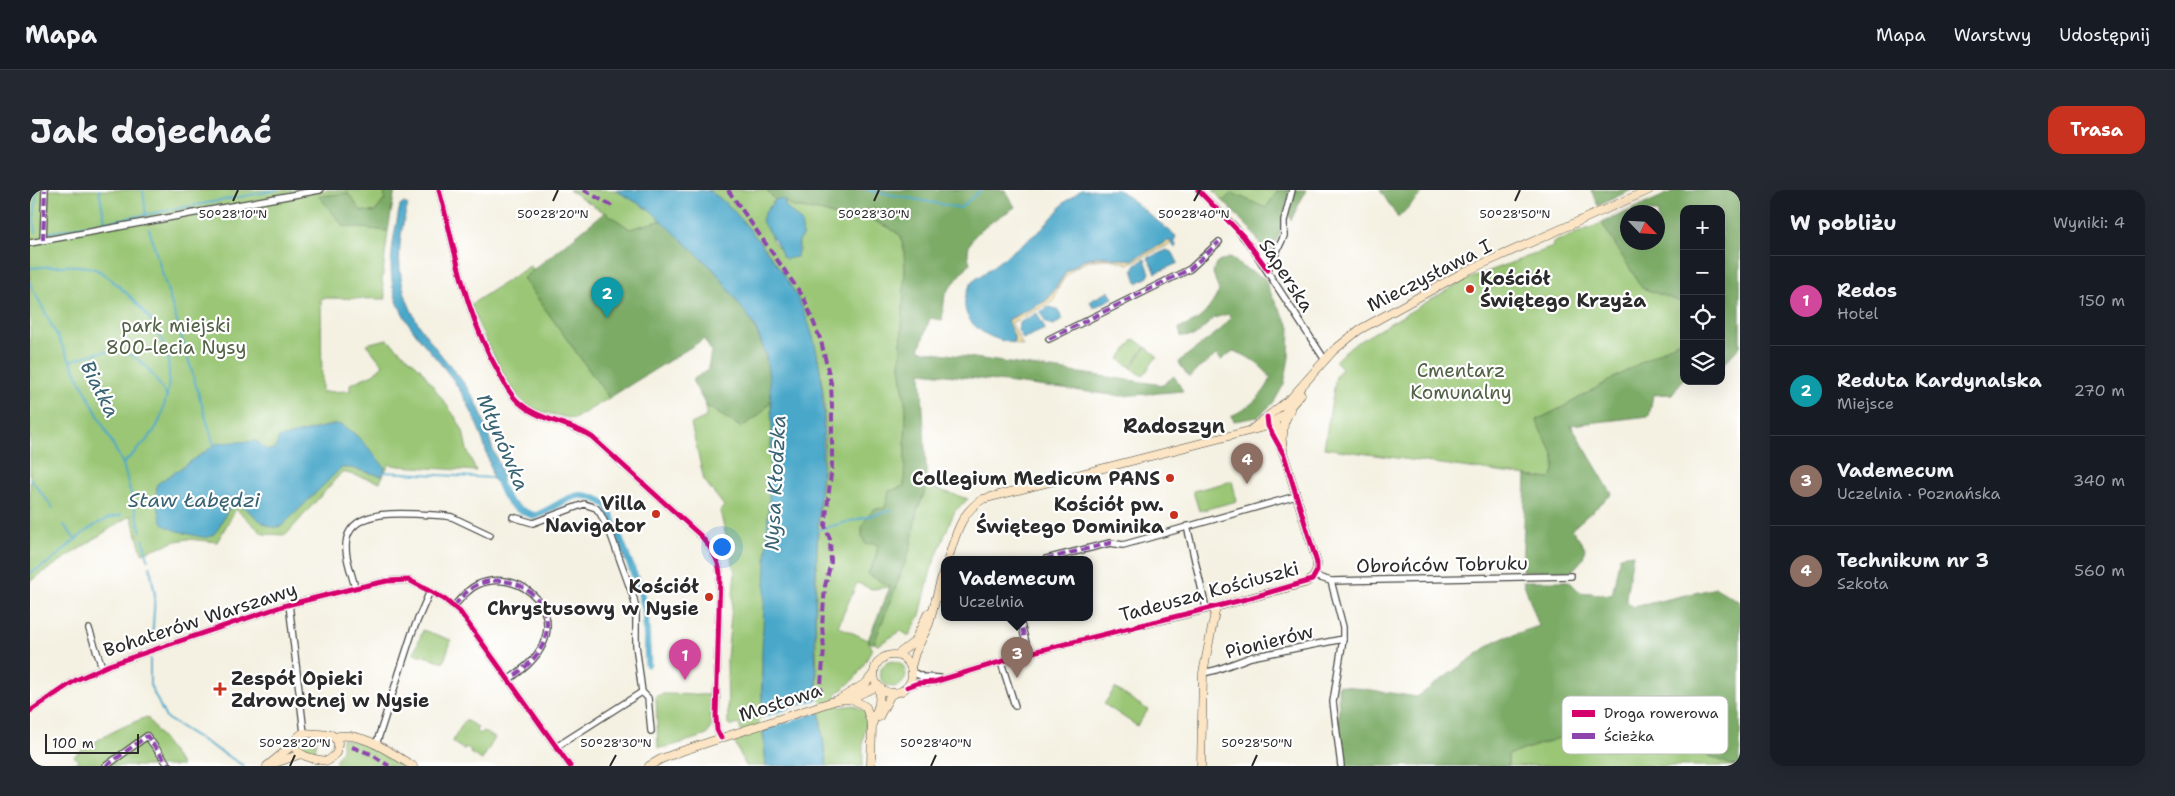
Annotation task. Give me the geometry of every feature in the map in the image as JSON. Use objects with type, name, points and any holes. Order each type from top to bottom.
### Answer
[{"type":"main road","name":"Mieczysława I","points":[[1270,422],[1341,343],[1359,330],[1446,281],[1649,190]]},
{"type":"main road","name":"Mieczysława I","points":[[1270,422],[1293,404],[1318,368]]},
{"type":"main road","points":[[1284,455],[1282,437],[1284,422],[1293,404]]},
{"type":"main road","points":[[1270,422],[1282,437]]},
{"type":"main road","points":[[949,556],[957,529],[964,515],[984,499],[1252,429],[1270,422]]},
{"type":"main road","points":[[1270,422],[1284,455],[1317,563],[1314,576]]},
{"type":"main road","name":"Tadeusza Kościuszki","points":[[1216,607],[1305,583],[1314,576]]},
{"type":"main road","points":[[871,735],[882,710],[894,693],[907,687],[911,680],[915,653],[929,624],[941,579]]},
{"type":"main road","points":[[871,766],[872,725],[879,704],[879,687],[874,673],[875,667],[882,658],[902,653],[914,642],[935,600]]},
{"type":"main road","points":[[1201,766],[1203,673],[1216,607]]},
{"type":"main road","points":[[897,655],[907,661],[911,670]]},
{"type":"main road","name":"Mostowa","points":[[843,699],[866,683],[874,673]]},
{"type":"main road","name":"Mostowa","points":[[649,766],[661,759],[721,738],[879,687]]},
{"type":"main road","points":[[879,687],[894,693]]},
{"type":"main road","points":[[843,699],[867,709],[872,725]]},
{"type":"main road","points":[[267,766],[294,744],[297,738],[304,733],[330,734],[334,737],[339,747],[337,753],[326,763],[301,754],[296,750],[294,744]]},
{"type":"main road","points":[[334,737],[341,735],[354,737],[376,745],[413,766]]},
{"type":"main road","points":[[267,766],[301,754]]},
{"type":"street","points":[[42,240],[45,190]]},
{"type":"street","points":[[30,243],[320,190]]},
{"type":"street","points":[[439,190],[458,271],[471,314],[489,357],[514,396],[529,410],[575,427],[592,437],[694,530],[713,552],[720,574],[716,717],[717,730],[721,738]]},
{"type":"street","name":"Saperska","points":[[1198,190],[1243,236],[1268,270],[1325,360]]},
{"type":"street","points":[[1268,270],[1284,236],[1284,221],[1292,190]]},
{"type":"street","points":[[1049,339],[1190,269],[1219,242]]},
{"type":"street","points":[[1058,556],[1110,543],[1123,545],[1296,496]]},
{"type":"street","points":[[513,517],[533,523],[584,504],[596,508],[600,513],[611,535],[634,599],[636,610],[636,645],[642,692],[648,698],[651,732]]},
{"type":"street","points":[[355,588],[347,554],[347,539],[352,529],[368,518],[387,514],[446,516],[490,535]]},
{"type":"street","points":[[1186,526],[1206,608]]},
{"type":"street","name":"Obrońców Tobruku","points":[[1314,576],[1331,581],[1571,576]]},
{"type":"street","points":[[454,606],[473,587],[500,579],[522,586],[538,599],[547,620],[543,645],[528,666],[508,680]]},
{"type":"street","name":"Bohaterów Warszawy","points":[[30,711],[76,680],[102,667],[289,604],[387,581],[409,580],[454,606],[570,766]]},
{"type":"street","points":[[1331,581],[1343,639],[1333,702],[1341,766]]},
{"type":"street","points":[[376,745],[412,633],[430,591]]},
{"type":"street","points":[[289,604],[304,733]]},
{"type":"street","name":"Tadeusza Kościuszki","points":[[907,687],[918,683],[934,682],[1029,653],[1216,607]]},
{"type":"street","points":[[1020,621],[1029,653]]},
{"type":"street","name":"Bohaterów Warszawy","points":[[89,629],[102,667]]},
{"type":"street","name":"Pionierów","points":[[1203,673],[1251,657],[1343,639]]},
{"type":"street","points":[[1001,662],[1015,706]]},
{"type":"street","name":"Tadeusza Kościuszki","points":[[911,670],[923,677],[942,678]]},
{"type":"street","points":[[556,747],[642,692]]},
{"type":"street","points":[[106,766],[147,736],[169,766]]},
{"type":"green space","name":"park miejski 800-lecia Nysy","points":[[30,190],[384,190],[385,199],[375,212],[361,211],[343,226],[388,231],[382,281],[386,299],[321,298],[322,392],[350,391],[350,384],[373,374],[383,365],[366,344],[387,339],[420,368],[456,418],[463,431],[467,450],[476,471],[389,464],[380,482],[342,472],[286,535],[263,534],[236,509],[217,542],[188,539],[176,541],[142,553],[131,515],[30,581]]},
{"type":"green space","points":[[384,190],[395,190],[388,231],[343,226],[319,196],[348,193],[361,211],[375,212],[385,199]]},
{"type":"green space","points":[[569,190],[615,190],[650,210],[663,220],[630,229]]},
{"type":"green space","points":[[708,190],[767,190],[775,200],[764,214],[772,240],[781,251],[799,251],[799,240],[801,237],[785,206],[785,201],[790,206],[824,212],[852,222],[867,218],[888,227],[900,235],[904,250],[905,268],[900,366],[906,409],[904,486],[885,508],[873,543],[878,545],[876,556],[868,574],[890,587],[872,589],[857,583],[838,626],[868,640],[872,648],[853,680],[844,689],[836,693],[840,707],[853,705],[865,711],[867,719],[863,741],[863,766],[827,766],[823,737],[816,649],[817,561],[825,437],[824,399],[819,364],[810,331],[797,299],[780,270],[760,242],[736,215]]},
{"type":"green space","points":[[767,190],[1005,190],[1015,207],[989,223],[974,237],[968,253],[970,263],[945,294],[942,320],[930,318],[919,350],[1163,385],[1174,376],[1183,391],[1122,396],[921,372],[927,486],[917,511],[910,550],[874,643],[868,640],[890,587],[868,574],[876,556],[878,545],[873,543],[866,545],[863,540],[862,530],[874,509],[885,508],[889,491],[904,486],[906,409],[900,366],[905,268],[904,250],[900,235],[888,227],[867,218],[852,222],[824,212],[790,206],[785,201],[775,200]]},
{"type":"green space","points":[[1213,190],[1278,190],[1266,208],[1232,193],[1223,201]]},
{"type":"green space","points":[[1278,190],[1289,190],[1280,233],[1269,257],[1251,230],[1223,201],[1232,193],[1266,208]]},
{"type":"green space","points":[[1295,190],[1306,190],[1291,220],[1289,215]]},
{"type":"green space","points":[[1380,190],[1425,190],[1398,218]]},
{"type":"green space","points":[[1591,190],[1631,190],[1598,206]]},
{"type":"green space","points":[[1676,190],[1740,190],[1740,346],[1725,363],[1725,205],[1680,205],[1680,302],[1642,288],[1602,223],[1620,215],[1620,250],[1665,250],[1665,205],[1642,205]]},
{"type":"green space","points":[[605,212],[630,229],[663,220],[714,271],[744,309],[764,351],[772,396],[762,411],[741,427],[706,406],[692,380],[708,370],[711,351],[704,339],[609,398],[523,278]]},
{"type":"green space","name":"Cmentarz Komunalny","points":[[1602,223],[1642,288],[1680,302],[1680,340],[1537,420],[1553,455],[1554,470],[1552,478],[1324,448],[1336,376],[1342,368],[1335,361],[1351,346],[1463,281],[1553,247],[1552,243]]},
{"type":"green space","points":[[1231,257],[1242,267],[1264,278],[1290,327],[1289,358],[1284,384],[1274,402],[1258,417],[1234,421],[1231,416],[1255,401],[1268,384],[1271,378],[1263,369],[1249,358],[1233,351],[1221,360],[1216,355],[1189,377],[1178,362],[1219,331],[1231,318],[1228,314],[1214,318],[1195,336],[1181,337],[1179,328],[1203,315],[1219,291],[1213,273],[1216,263]]},
{"type":"green space","points":[[530,266],[533,270],[523,278],[609,398],[574,419],[536,410],[519,397],[495,358],[470,305]]},
{"type":"green space","points":[[1134,339],[1145,347],[1130,367],[1119,359]]},
{"type":"green space","points":[[1680,340],[1680,383],[1672,394],[1653,395],[1649,416],[1571,425],[1612,494],[1572,529],[1585,548],[1583,559],[1572,571],[1522,571],[1526,476],[1549,479],[1552,477],[1554,468],[1553,453],[1539,428],[1537,420]]},
{"type":"green space","points":[[1146,347],[1157,356],[1143,376],[1131,368]]},
{"type":"green space","points":[[771,397],[772,477],[762,677],[762,723],[766,766],[746,766],[734,741],[743,739],[739,724],[732,726],[728,724],[727,658],[735,573],[720,511],[724,506],[704,480],[691,424],[706,417],[706,406],[741,427],[757,417]]},
{"type":"green space","points":[[1232,481],[1237,501],[1199,511],[1193,491]]},
{"type":"green space","points":[[927,486],[968,499],[955,511],[950,522],[931,570],[920,615],[909,636],[901,631],[878,645],[874,643],[910,550],[917,511]]},
{"type":"green space","points":[[1633,554],[1626,597],[1628,603],[1634,607],[1716,588],[1740,602],[1740,766],[1734,766],[1705,754],[1728,754],[1728,696],[1562,696],[1562,737],[1508,755],[1508,766],[1344,766],[1339,726],[1338,685],[1417,697],[1497,640],[1539,626],[1523,581],[1569,581],[1580,592],[1612,595],[1620,556]]},
{"type":"green space","points":[[423,630],[451,640],[444,662],[414,653]]},
{"type":"green space","points":[[893,661],[902,665],[906,674],[902,683],[893,687],[884,683],[880,674],[884,665]]},
{"type":"green space","points":[[1115,688],[1148,710],[1137,726],[1104,704]]},
{"type":"green space","points":[[663,694],[712,695],[711,727],[707,735],[668,747],[658,748],[656,696]]},
{"type":"green space","points":[[147,717],[182,766],[70,766],[78,761],[74,756],[91,744],[118,729]]},
{"type":"green space","points":[[465,720],[478,727],[476,731],[481,734],[483,731],[495,738],[482,760],[470,753],[471,750],[466,747],[464,750],[452,742]]},
{"type":"green space","points":[[1562,737],[1562,754],[1705,754],[1734,766],[1508,766],[1508,755]]},
{"type":"green space","points":[[317,738],[315,753],[301,748],[300,742],[303,739]]},
{"type":"green space","points":[[342,739],[367,744],[382,751],[384,755],[402,766],[339,766],[335,761],[342,750]]},
{"type":"sand","points":[[1170,241],[1171,244],[1128,264],[1116,260],[1092,260],[1072,270],[1064,278],[1054,301],[1011,323],[1023,346],[1014,343],[1014,336],[1007,321],[1050,298],[1067,271],[1086,259],[1110,257],[1126,260],[1144,254]]},
{"type":"water","name":"Nysa Kłodzka","points":[[615,190],[709,191],[716,195],[745,223],[778,266],[797,297],[811,329],[821,379],[823,404],[823,455],[816,576],[815,656],[827,766],[766,766],[762,718],[762,651],[772,428],[770,385],[766,355],[755,326],[715,271],[650,210]]},
{"type":"water","points":[[1081,190],[1117,190],[1122,192],[1176,236],[1174,242],[1177,246],[1175,248],[1168,241],[1132,260],[1099,256],[1086,259],[1067,271],[1046,301],[1007,320],[1014,336],[1014,343],[991,337],[981,331],[967,315],[965,305],[966,294],[972,282],[1042,229],[1065,202]]},
{"type":"water","points":[[775,200],[785,201],[785,206],[801,222],[803,235],[799,240],[797,257],[786,259],[782,256],[762,221],[764,214]]},
{"type":"water","points":[[404,203],[408,205],[400,242],[400,260],[405,294],[420,326],[475,400],[501,469],[502,484],[497,484],[493,480],[478,428],[461,392],[408,322],[395,296],[391,272],[392,253],[400,206]]},
{"type":"water","points":[[1167,250],[1173,253],[1178,263],[1156,273],[1148,258]]},
{"type":"water","points":[[1145,259],[1150,273],[1148,277],[1137,283],[1133,269],[1136,264]]},
{"type":"water","points":[[1109,291],[1113,298],[1093,308],[1090,301]]},
{"type":"water","points":[[1049,307],[1057,309],[1063,320],[1053,325],[1046,323],[1040,312]]},
{"type":"water","points":[[1037,313],[1045,329],[1023,339],[1018,330],[1019,323]]},
{"type":"water","name":"Staw Łabędzi","points":[[335,424],[348,429],[369,448],[385,468],[382,476],[351,468],[341,468],[283,525],[276,527],[264,524],[247,510],[235,504],[227,511],[217,531],[209,537],[200,537],[179,531],[164,525],[162,522],[158,504],[157,484],[218,443],[257,441],[266,450],[275,449],[279,438]]},
{"type":"pier","points":[[820,699],[821,711],[760,731],[759,719]]},
{"type":"waterway","points":[[36,232],[34,221],[37,190]]},
{"type":"waterway","points":[[99,190],[105,222]]},
{"type":"waterway","points":[[143,190],[146,216]]},
{"type":"waterway","points":[[47,233],[277,190]]},
{"type":"waterway","points":[[867,190],[960,208],[981,190]]},
{"type":"waterway","points":[[149,229],[214,445]]},
{"type":"waterway","points":[[30,268],[80,266],[100,271],[118,285],[148,316],[162,340],[166,352],[169,378],[162,413],[151,435],[123,464]]},
{"type":"waterway","name":"Białka","points":[[30,283],[123,464],[141,531]]},
{"type":"waterway","points":[[71,361],[105,352],[117,351],[128,354],[147,368],[167,397]]},
{"type":"waterway","points":[[384,472],[493,478]]},
{"type":"waterway","name":"Młynówka","points":[[497,477],[506,498],[519,510],[535,516],[563,501],[578,496],[587,496],[607,505],[639,587],[645,608],[648,664]]},
{"type":"waterway","points":[[30,478],[53,508]]},
{"type":"waterway","points":[[817,530],[892,510]]},
{"type":"waterway","name":"Białka","points":[[30,573],[42,567],[93,527],[121,515]]},
{"type":"waterway","points":[[64,525],[75,539]]},
{"type":"waterway","points":[[143,539],[148,559]]},
{"type":"waterway","points":[[150,567],[155,595],[152,641]]},
{"type":"waterway","points":[[150,659],[150,685],[166,718],[244,766]]},
{"type":"marked path","points":[[43,240],[45,190]]},
{"type":"marked path","points":[[584,190],[612,206]]},
{"type":"marked path","points":[[728,190],[804,298],[821,341],[831,383],[832,465],[825,526],[830,539],[831,562],[825,586],[822,626],[824,649],[820,696]]},
{"type":"marked path","points":[[1049,339],[1190,269],[1219,242]]},
{"type":"marked path","points":[[1058,556],[1110,543],[1116,544]]},
{"type":"marked path","points":[[454,606],[474,587],[491,581],[506,581],[519,585],[531,593],[540,603],[546,615],[547,629],[543,644],[533,660],[508,680]]},
{"type":"marked path","points":[[1020,621],[1029,653]]},
{"type":"marked path","points":[[106,766],[147,736],[169,766]]},
{"type":"marked path","points":[[352,747],[371,754],[389,766]]},
{"type":"cycle path","points":[[439,190],[469,305],[486,349],[511,394],[518,402],[538,415],[575,428],[592,437],[701,536],[714,554],[720,574],[716,717],[717,730],[721,738]]},
{"type":"cycle path","points":[[1198,190],[1243,236],[1268,270]]},
{"type":"cycle path","points":[[907,687],[918,683],[934,682],[1029,653],[1250,598],[1312,580],[1317,571],[1317,563],[1284,455],[1268,426],[1267,417]]},
{"type":"cycle path","points":[[30,711],[76,680],[109,665],[283,606],[387,581],[409,580],[444,599],[460,612],[570,766]]},
{"type":"place","name":"Kościół Świętego Krzyża","points":[[1470,289]]},
{"type":"place","name":"Reduta Kardynalska","points":[[607,318]]},
{"type":"place","name":"Collegium Medicum PANS","points":[[1170,478]]},
{"type":"place","name":"Technikum nr 3","points":[[1247,484]]},
{"type":"place","name":"Villa Navigator","points":[[656,514]]},
{"type":"place","name":"Kościół pw. Świętego Dominika","points":[[1174,515]]},
{"type":"place","name":"Kościół Chrystusowy w Nysie","points":[[709,597]]},
{"type":"place","name":"Vademecum","points":[[1017,678]]},
{"type":"place","name":"Redos","points":[[685,680]]},
{"type":"place","name":"Zespół Opieki Zdrowotnej w Nysie","points":[[220,689]]},
{"type":"district","name":"Radoszyn","points":[[1174,426]]}]
